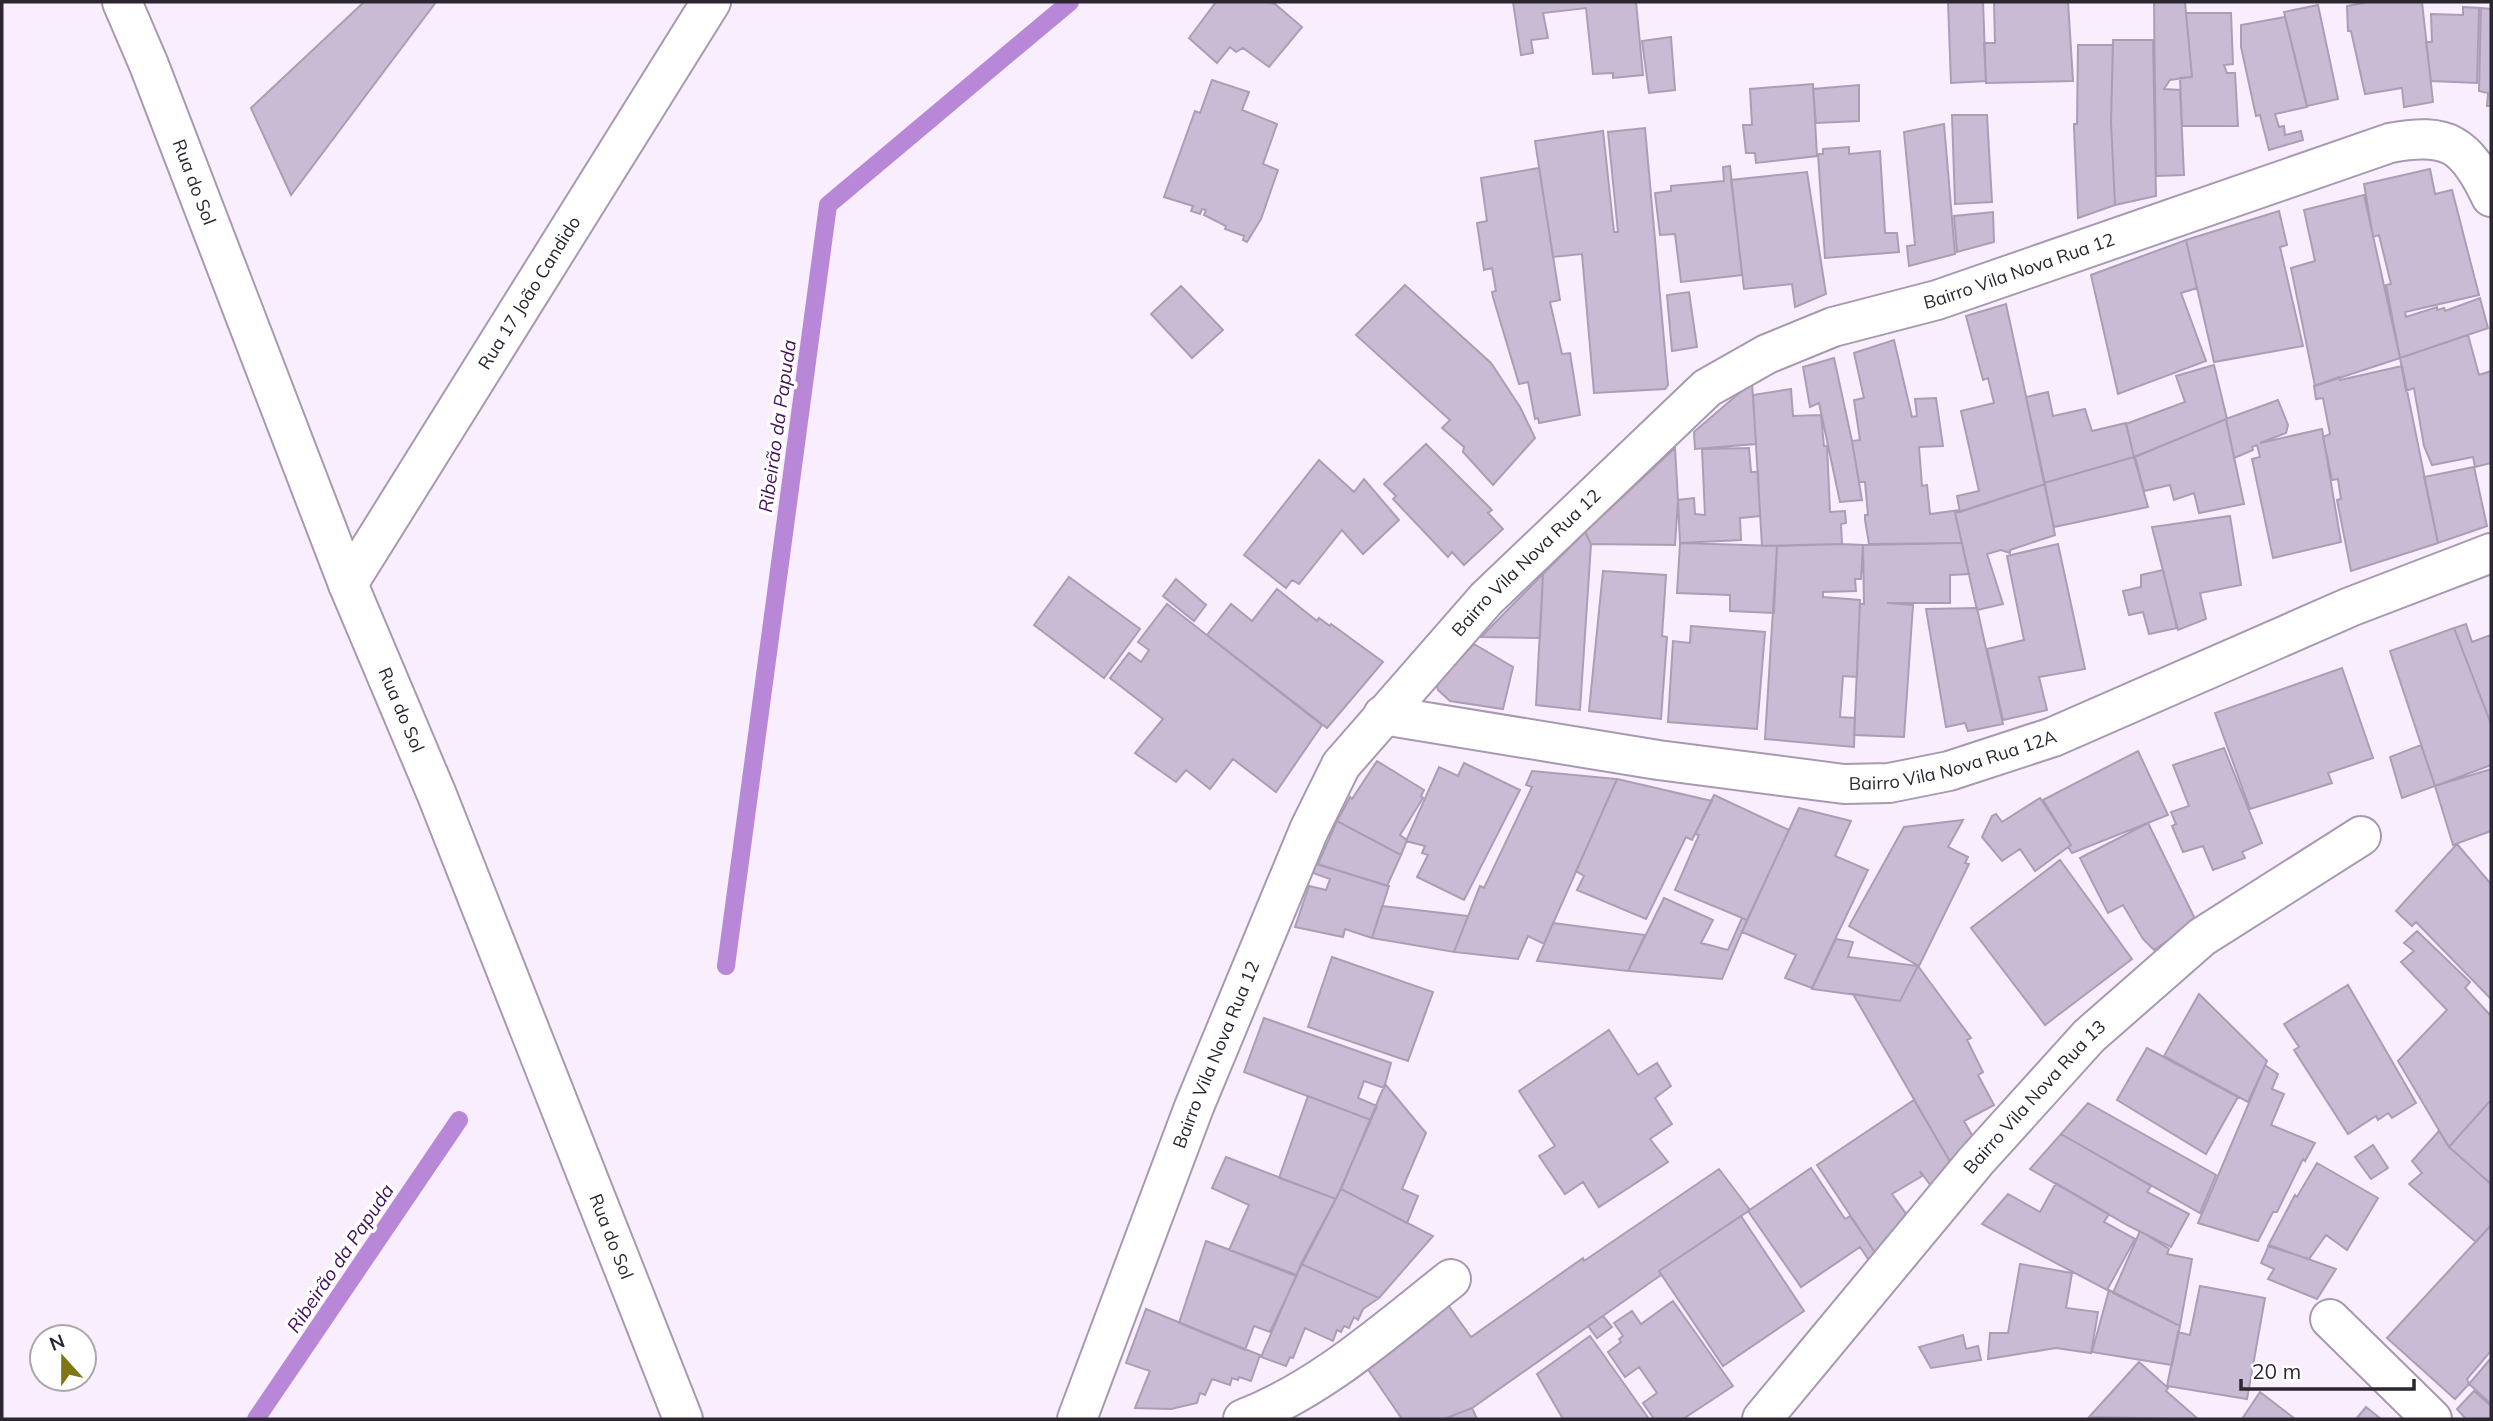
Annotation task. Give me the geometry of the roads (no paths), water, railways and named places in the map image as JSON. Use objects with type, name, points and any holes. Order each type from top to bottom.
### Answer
[{"type":"street","name":"Rua do Sol","points":[[122,2],[149,65],[348,584],[437,795],[683,1419]]},
{"type":"street","name":"Rua 17 João Candido","points":[[348,584],[710,2]]},
{"type":"street","name":"Bairro Vila Nova Rua 12","points":[[1077,1419],[1194,1107],[1309,830],[1341,765],[1486,599],[1707,388],[1767,354],[1833,327],[1937,300],[2390,143],[2431,138],[2447,142],[2460,150],[2473,165],[2491,197]]},
{"type":"street","name":"Bairro Vila Nova Rua 12A","points":[[1383,715],[1672,762],[1844,784],[1889,783],[1949,771],[2053,737],[2350,607],[2491,553]]},
{"type":"street","name":"Bairro Vila Nova Rua 13","points":[[1762,1419],[1976,1160],[2089,1036],[2202,937],[2361,836]]},
{"type":"street","points":[[1243,1419],[1268,1410],[1349,1359],[1451,1279]]},
{"type":"street","points":[[2330,1319],[2432,1419]]},
{"type":"waterway","name":"Ribeirão da Papuda","points":[[726,966],[828,205],[1070,2]]},
{"type":"waterway","name":"Ribeirão da Papuda","points":[[256,1419],[459,1120]]}]
